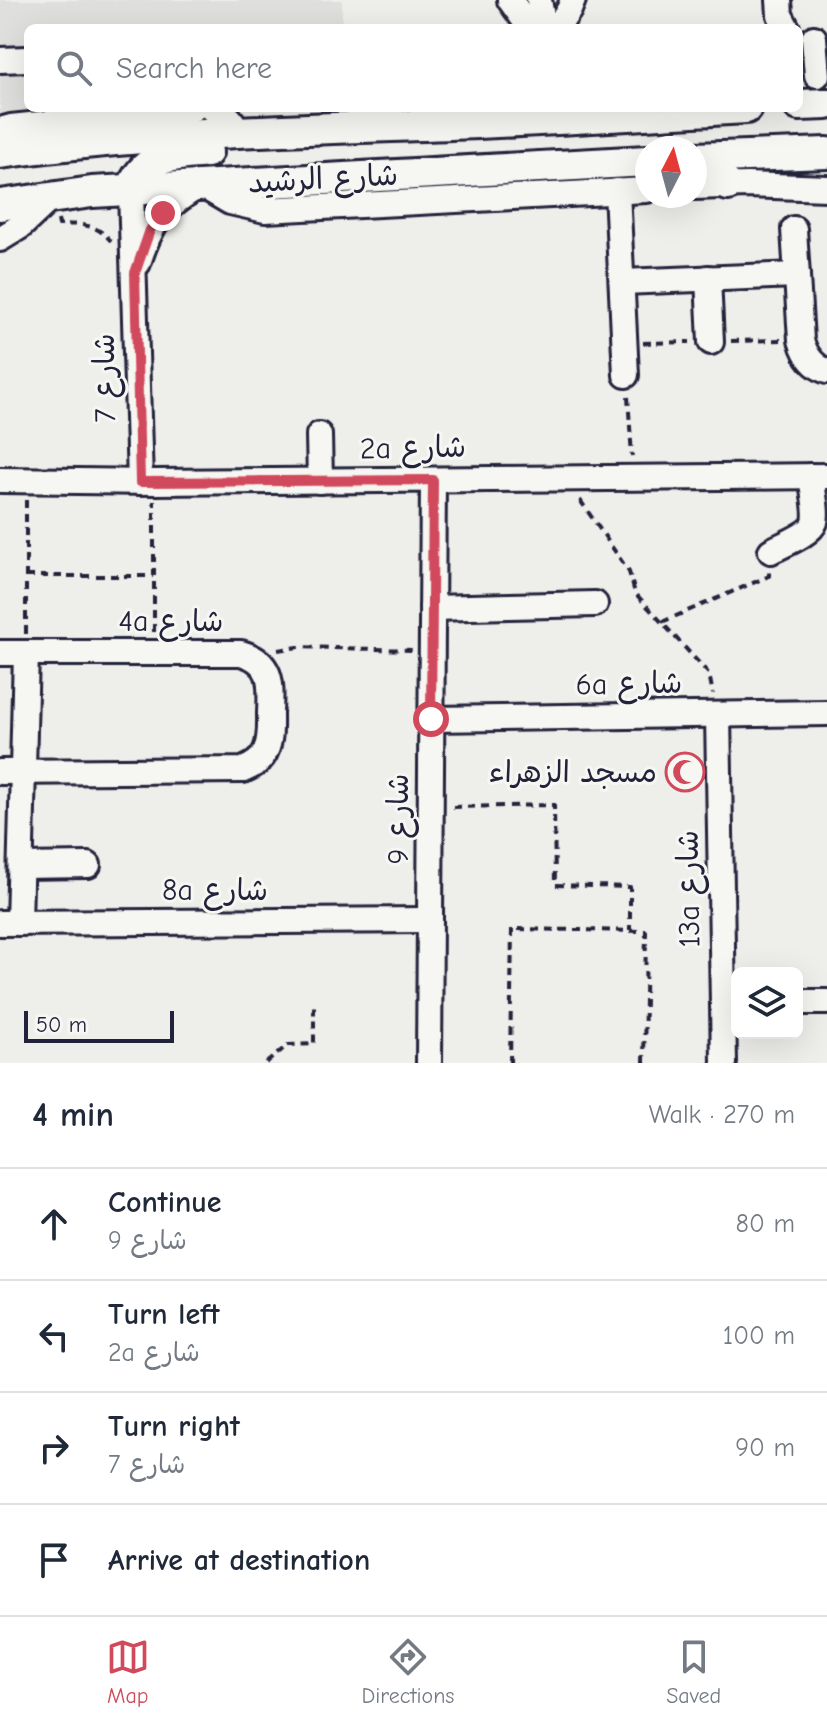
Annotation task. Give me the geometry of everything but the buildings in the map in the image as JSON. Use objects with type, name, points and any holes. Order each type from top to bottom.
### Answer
[{"type":"main road","points":[[803,105],[827,104]]},
{"type":"main road","name":"شارع الرشيد","points":[[0,153],[140,137],[487,115],[584,112]]},
{"type":"main road","points":[[131,191],[142,170],[162,157],[302,143],[333,127]]},
{"type":"main road","points":[[707,167],[827,153]]},
{"type":"main road","name":"شارع الرشيد","points":[[0,205],[53,196],[635,162]]},
{"type":"main road","points":[[707,174],[728,185]]},
{"type":"street","points":[[510,0],[529,24]]},
{"type":"street","points":[[533,24],[539,0],[543,24]]},
{"type":"street","points":[[560,24],[573,0]]},
{"type":"street","points":[[779,0],[780,15],[785,24]]},
{"type":"street","points":[[813,37],[814,75]]},
{"type":"street","points":[[0,60],[24,59]]},
{"type":"street","points":[[0,130],[168,112]]},
{"type":"street","points":[[221,112],[234,122],[238,131]]},
{"type":"street","points":[[728,185],[827,188]]},
{"type":"street","points":[[200,186],[230,202],[265,210],[635,190]]},
{"type":"street","name":"شارع 7","points":[[135,273],[150,230],[171,205],[200,186]]},
{"type":"street","name":"شارع 7","points":[[131,191],[147,482]]},
{"type":"street","points":[[617,191],[626,375]]},
{"type":"street","points":[[0,239],[21,226],[53,196]]},
{"type":"street","points":[[794,229],[801,340],[811,361],[827,371]]},
{"type":"street","points":[[622,282],[797,275]]},
{"type":"street","points":[[708,278],[711,342]]},
{"type":"street","points":[[319,435],[320,481]]},
{"type":"street","points":[[771,551],[814,525],[819,476]]},
{"type":"street","name":"2a شارع","points":[[0,480],[147,482],[819,476]]},
{"type":"street","name":"شارع 9","points":[[429,1063],[433,480]]},
{"type":"street","points":[[432,608],[595,604]]},
{"type":"street","name":"4a شارع","points":[[0,653],[241,653],[257,659],[264,666],[271,685],[268,748],[262,758],[243,770],[12,772]]},
{"type":"street","points":[[9,923],[21,866],[12,772],[26,653]]},
{"type":"street","name":"6a شارع","points":[[431,719],[827,713]]},
{"type":"street","name":"13a شارع","points":[[718,715],[730,1002],[724,1063]]},
{"type":"street","points":[[21,866],[88,865]]},
{"type":"street","name":"8a شارع","points":[[9,923],[430,920]]},
{"type":"street","points":[[803,1002],[827,1002]]},
{"type":"path","points":[[53,196],[59,225],[78,224],[95,228],[103,232],[112,244]]},
{"type":"path","points":[[626,375],[634,478]]},
{"type":"path","points":[[565,479],[629,572],[635,593],[709,674],[718,715]]},
{"type":"path","points":[[26,481],[26,653]]},
{"type":"path","points":[[147,482],[154,653]]},
{"type":"path","points":[[662,622],[769,576],[771,551]]},
{"type":"path","points":[[26,576],[153,576]]},
{"type":"path","points":[[257,659],[284,648],[298,647],[432,651]]},
{"type":"path","points":[[431,808],[554,805],[555,885],[630,887],[630,930]]},
{"type":"path","points":[[510,1063],[512,929],[646,931],[644,1063]]},
{"type":"path","points":[[266,1063],[288,1045],[314,1044],[314,1003]]},
{"type":"shaded area","points":[[0,0],[342,0],[342,24],[24,24],[24,112],[56,112],[0,118]]},
{"type":"place","name":"مسجد الزهراء","points":[[685,772]]},
{"type":"route","points":[[163,213],[150,230],[135,273],[140,482],[433,480],[431,719]]}]
